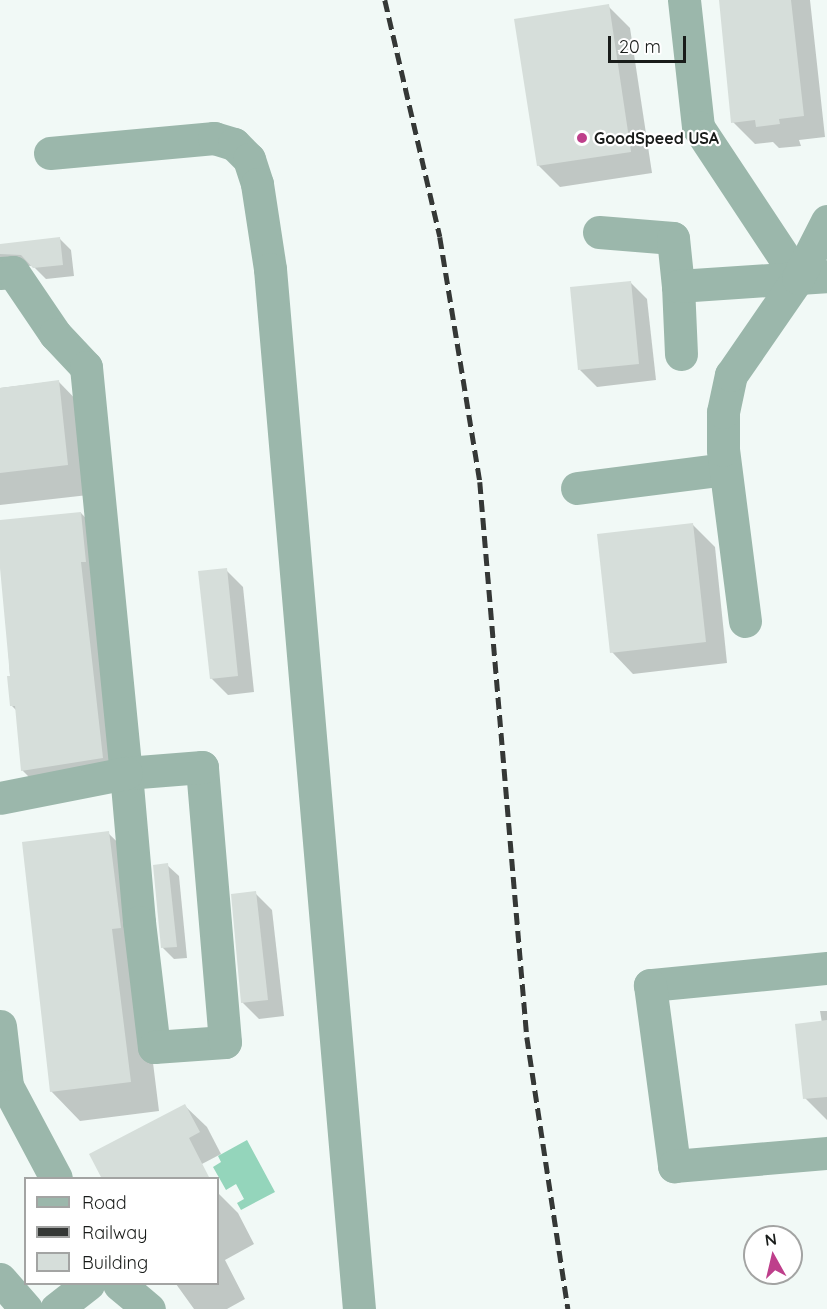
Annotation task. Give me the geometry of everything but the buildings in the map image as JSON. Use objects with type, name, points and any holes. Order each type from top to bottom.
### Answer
[{"type":"street","points":[[684,0],[698,127],[813,277]]},
{"type":"street","points":[[50,153],[214,138],[234,144],[249,159],[257,184],[271,280],[359,1309]]},
{"type":"street","points":[[745,621],[725,469],[723,412],[731,375],[813,277],[827,221]]},
{"type":"street","points":[[599,232],[673,238],[681,354]]},
{"type":"street","points":[[0,273],[13,272],[55,334],[86,367],[126,773],[154,1047],[225,1042],[202,767],[126,773],[0,798]]},
{"type":"street","points":[[678,286],[813,277]]},
{"type":"street","points":[[576,488],[725,469]]},
{"type":"street","points":[[827,968],[650,985],[674,1166],[827,1153]]},
{"type":"street","points":[[0,1026],[7,1086],[55,1177]]},
{"type":"street","points":[[0,1279],[26,1309]]},
{"type":"street","points":[[56,1309],[87,1285]]},
{"type":"street","points":[[120,1285],[149,1309]]},
{"type":"shaded area","points":[[247,1140],[275,1192],[241,1210],[237,1203],[244,1199],[236,1184],[226,1190],[213,1167],[221,1162],[218,1156]]},
{"type":"railway","points":[[385,0],[440,237],[480,482],[527,1037],[568,1309]]},
{"type":"place","name":"GoodSpeed USA","points":[[582,138]]}]
